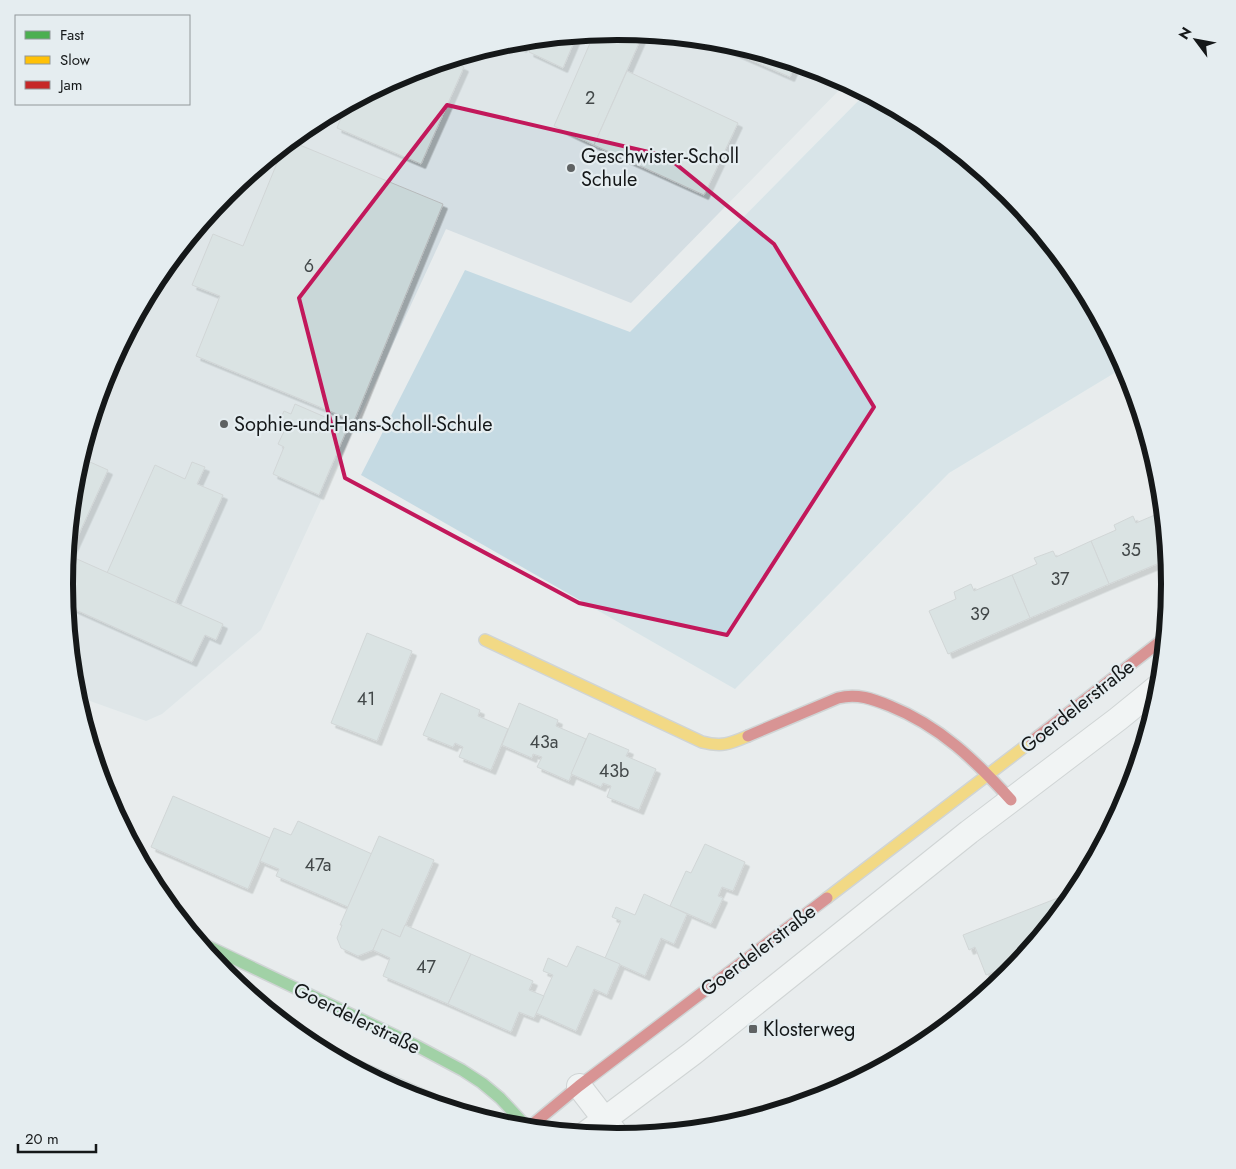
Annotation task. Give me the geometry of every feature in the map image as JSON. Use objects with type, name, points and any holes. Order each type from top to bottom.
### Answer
[{"type":"street","points":[[485,640],[702,742],[717,746],[729,744],[847,696],[861,696],[897,708],[920,720],[956,744],[988,774],[1011,800]]},
{"type":"street","name":"Goerdelerstraße","points":[[535,1122],[579,1086],[1159,642]]},
{"type":"street","name":"Goerdelerstraße","points":[[612,1129],[1011,800],[1152,692]]},
{"type":"street","name":"Goerdelerstraße","points":[[214,949],[462,1070],[500,1098],[521,1120]]},
{"type":"street","points":[[579,1086],[612,1129]]},
{"type":"highlighted area","points":[[447,105],[666,156],[774,244],[874,407],[727,635],[579,603],[345,478],[299,298]]},
{"type":"shaded area","name":"Sophie-und-Hans-Scholl-Schule","points":[[582,41],[654,41],[689,45],[724,50],[759,59],[793,69],[841,88],[631,303],[446,229],[261,630],[162,714],[146,721],[86,700],[78,656],[73,584],[78,513],[84,478],[102,409],[115,376],[146,312],[186,253],[209,225],[259,175],[315,132],[377,96],[443,69],[512,50]]},
{"type":"shaded area","points":[[862,97],[921,132],[977,175],[1003,199],[1050,253],[1071,282],[1090,312],[1118,371],[949,473],[735,689],[361,475],[465,270],[630,332]]},
{"type":"building","points":[[591,41],[640,41],[594,145],[554,126]]},
{"type":"building","points":[[574,42],[563,68],[529,52],[531,47]]},
{"type":"building","points":[[734,52],[793,69],[790,77]]},
{"type":"building","points":[[459,64],[464,67],[421,164],[337,128],[342,116],[377,96],[443,69]]},
{"type":"building","points":[[627,71],[738,123],[704,195],[594,145]]},
{"type":"building","points":[[298,144],[443,204],[354,421],[196,356],[220,296],[192,285],[213,234],[243,246],[278,160]]},
{"type":"building","points":[[295,404],[348,427],[319,495],[273,474],[284,447],[278,444],[288,423],[280,420],[284,411],[291,414]]},
{"type":"building","points":[[1148,460],[1152,480],[1145,461]]},
{"type":"building","points":[[88,461],[108,470],[76,541],[78,513]]},
{"type":"building","points":[[192,462],[205,467],[197,484],[223,495],[175,603],[107,573],[155,465],[185,479]]},
{"type":"building","points":[[1158,514],[1161,562],[1109,584],[1091,541],[1116,530],[1114,525],[1133,516],[1136,523]]},
{"type":"building","points":[[1091,541],[1109,584],[1030,618],[1012,575],[1037,564],[1034,558],[1053,551],[1056,557]]},
{"type":"building","points":[[74,558],[223,624],[216,640],[205,635],[192,662],[74,609]]},
{"type":"building","points":[[1012,575],[1030,618],[948,654],[929,611],[956,599],[954,592],[971,584],[974,591]]},
{"type":"building","points":[[367,633],[412,651],[377,741],[331,723]]},
{"type":"building","points":[[441,693],[480,710],[478,716],[508,729],[491,770],[459,757],[463,747],[455,743],[453,747],[423,735]]},
{"type":"building","points":[[519,703],[558,720],[556,726],[586,739],[569,781],[537,767],[542,757],[533,754],[532,758],[502,745]]},
{"type":"building","points":[[589,733],[629,750],[626,756],[656,769],[639,810],[607,797],[611,786],[603,783],[601,787],[571,774]]},
{"type":"building","points":[[173,796],[270,838],[248,889],[151,847]]},
{"type":"building","points":[[298,821],[372,854],[348,907],[276,876],[279,869],[260,861],[274,828],[291,835]]},
{"type":"building","points":[[379,836],[434,860],[400,937],[382,929],[373,950],[358,956],[341,948],[337,938],[342,925],[340,925]]},
{"type":"building","points":[[705,844],[745,862],[733,891],[722,887],[718,896],[723,898],[711,924],[670,906],[686,871],[691,873]]},
{"type":"building","points":[[644,894],[687,914],[674,944],[661,938],[645,976],[605,958],[621,921],[612,917],[616,907],[635,915]]},
{"type":"building","points":[[1065,895],[1027,944],[1006,967],[986,975],[975,947],[969,950],[963,935]]},
{"type":"building","points":[[405,925],[471,954],[448,1004],[383,976],[390,958],[373,950],[382,929],[400,937]]},
{"type":"building","points":[[577,946],[620,964],[607,995],[594,989],[576,1031],[536,1013],[553,975],[543,971],[548,958],[567,967]]},
{"type":"building","points":[[471,954],[533,981],[529,990],[544,996],[534,1018],[519,1012],[511,1032],[448,1004]]},
{"type":"building","points":[[335,1049],[461,1105],[410,1088],[377,1073]]},
{"type":"traffic: fast","points":[[214,949],[415,1045],[462,1070],[500,1098],[521,1120]]},
{"type":"traffic: slow","points":[[485,640],[702,742],[725,744],[748,736]]},
{"type":"traffic: slow","points":[[827,898],[1032,741]]},
{"type":"traffic: jam","points":[[1032,741],[1159,642]]},
{"type":"traffic: jam","points":[[748,736],[838,698],[852,696],[871,699],[908,714],[941,734],[971,758],[1011,800]]},
{"type":"traffic: jam","points":[[535,1122],[579,1086],[827,898]]},
{"type":"place","name":"Geschwister-Scholl Schule","points":[[571,168]]},
{"type":"place","name":"Sophie-und-Hans-Scholl-Schule","points":[[224,424]]},
{"type":"place","name":"Klosterweg","points":[[753,1029]]}]
